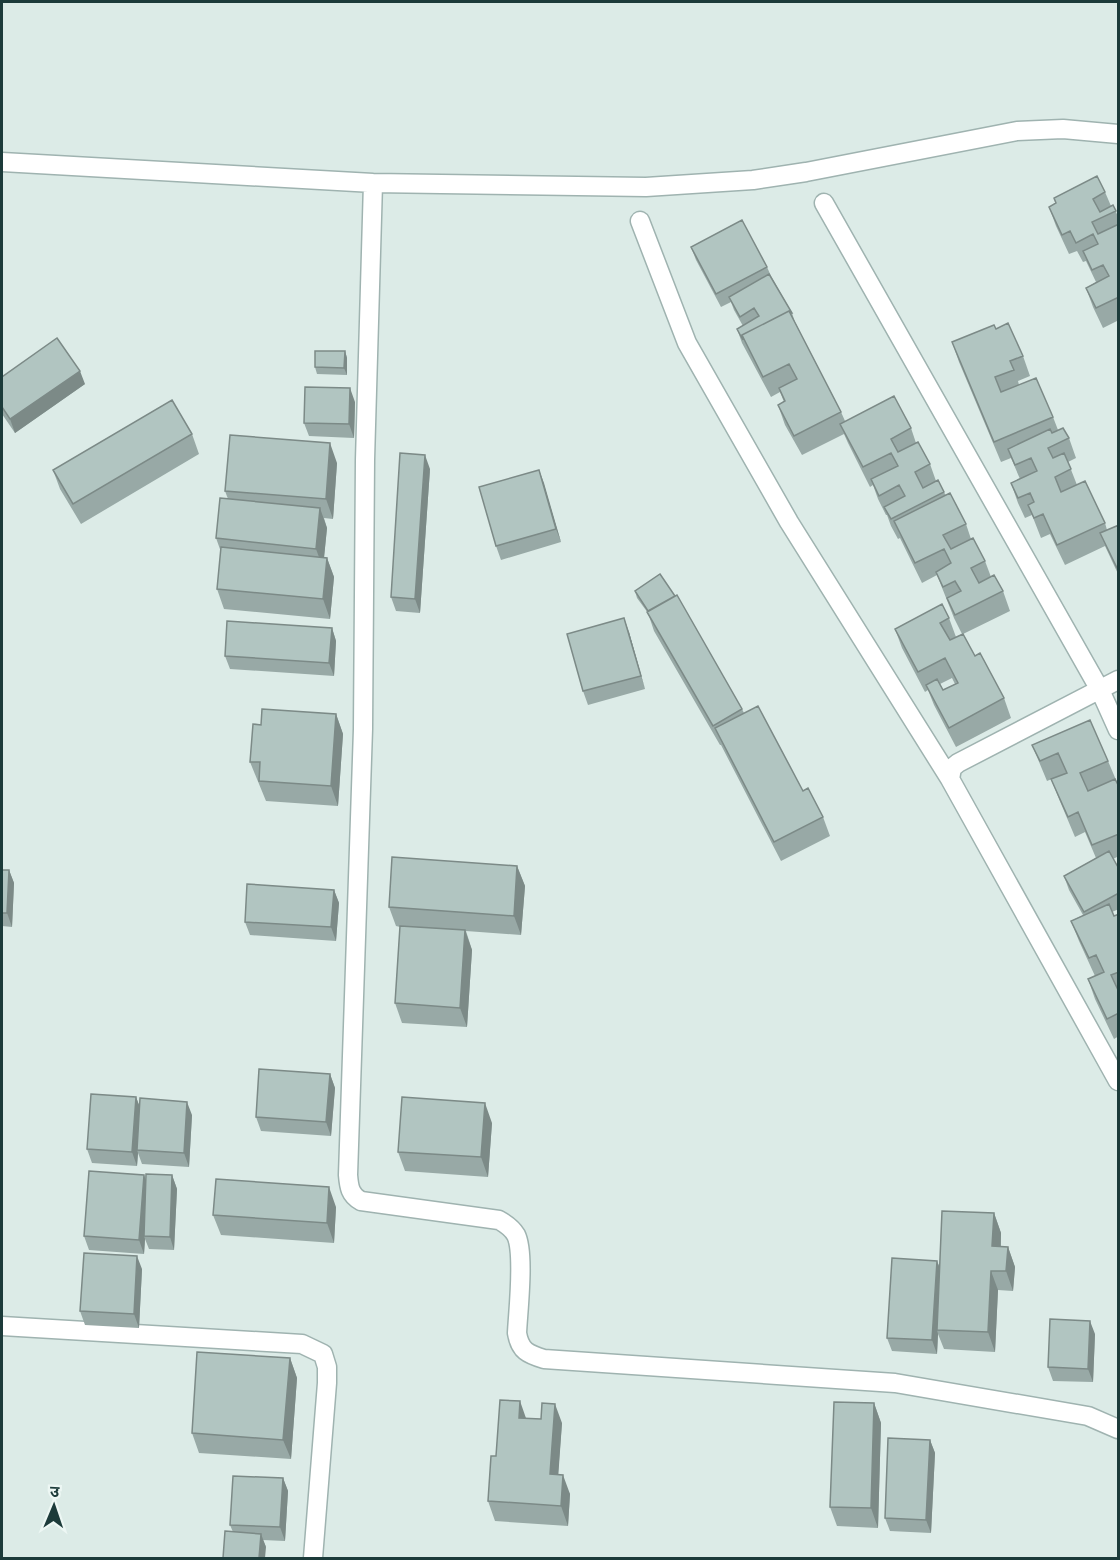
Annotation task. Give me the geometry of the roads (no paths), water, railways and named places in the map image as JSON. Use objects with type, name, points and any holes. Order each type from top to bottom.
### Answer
[{"type":"street","points":[[2,162],[374,183],[481,186],[686,186],[806,172],[1017,131],[1063,129],[1119,134]]},
{"type":"street","points":[[374,183],[365,460],[363,729],[348,1175],[349,1188],[353,1197],[361,1202],[499,1220],[508,1225],[516,1236],[520,1251],[519,1344],[528,1354],[544,1359],[895,1383],[1088,1416],[1119,1429]]},
{"type":"street","points":[[824,203],[1100,690],[1119,730]]},
{"type":"street","points":[[640,221],[687,343],[789,522],[950,779],[1119,1081]]},
{"type":"street","points":[[950,779],[952,768],[958,763],[1119,680]]},
{"type":"street","points":[[2,1326],[302,1344],[323,1354],[327,1367],[327,1383],[313,1558]]}]
